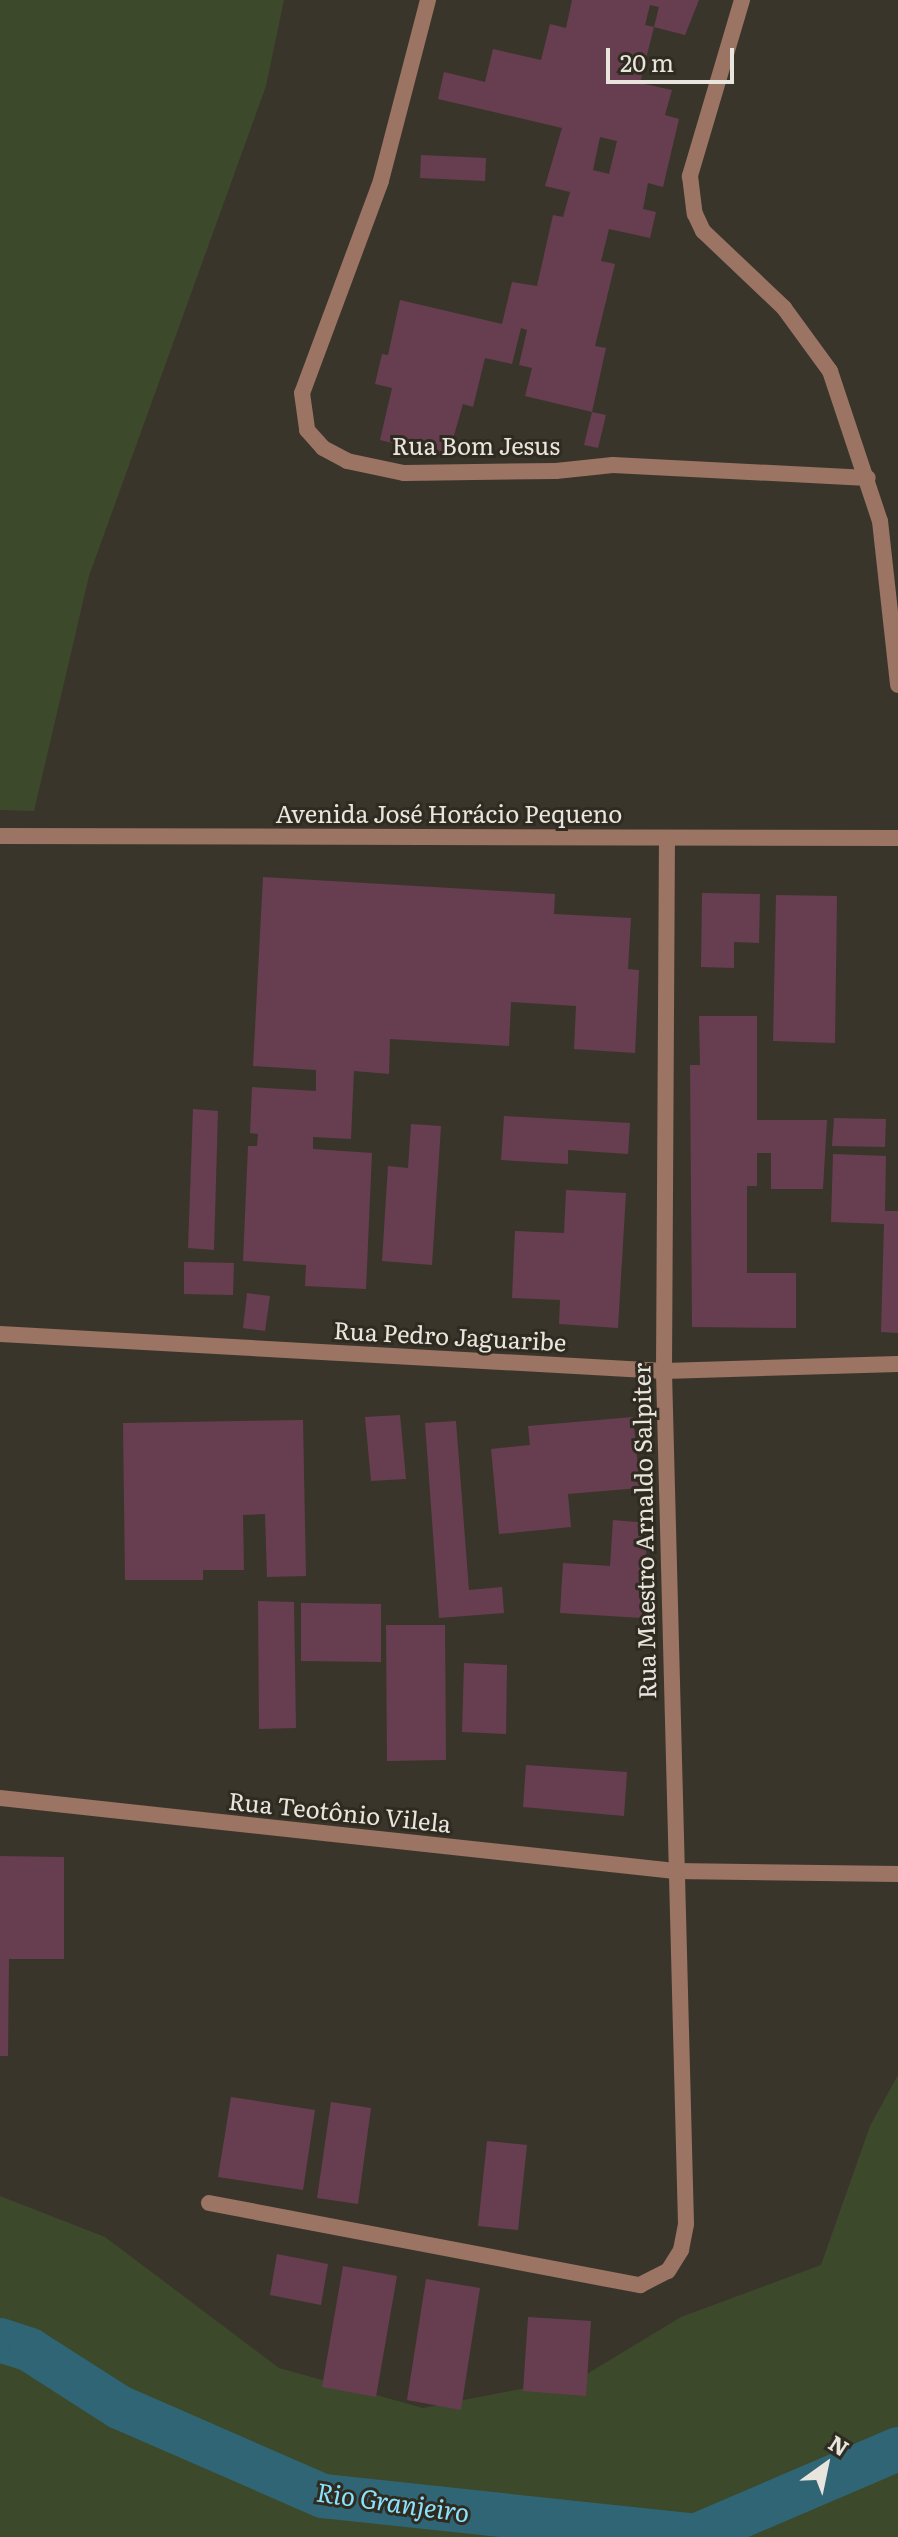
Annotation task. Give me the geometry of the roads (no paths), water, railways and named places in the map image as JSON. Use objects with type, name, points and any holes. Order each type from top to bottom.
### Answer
[{"type":"street","name":"Rua Bom Jesus","points":[[428,0],[381,181],[302,393],[307,430],[323,448],[347,461],[404,473],[556,471],[613,465],[868,478]]},
{"type":"street","points":[[742,0],[690,176],[695,214],[703,231],[784,308],[830,371],[880,521],[898,685]]},
{"type":"street","name":"Avenida José Horácio Pequeno","points":[[0,836],[898,838]]},
{"type":"street","name":"Rua Maestro Arnaldo Salpiter","points":[[209,2203],[640,2285],[668,2271],[681,2250],[686,2224],[664,1371],[667,838]]},
{"type":"street","name":"Rua Pedro Jaguaribe","points":[[0,1334],[664,1371],[898,1364]]},
{"type":"street","name":"Rua Teotônio Vilela","points":[[0,1798],[675,1871],[898,1874]]},
{"type":"waterway","name":"Rio Granjeiro","points":[[0,2340],[30,2350],[119,2407],[323,2496],[695,2536],[898,2449]]}]
